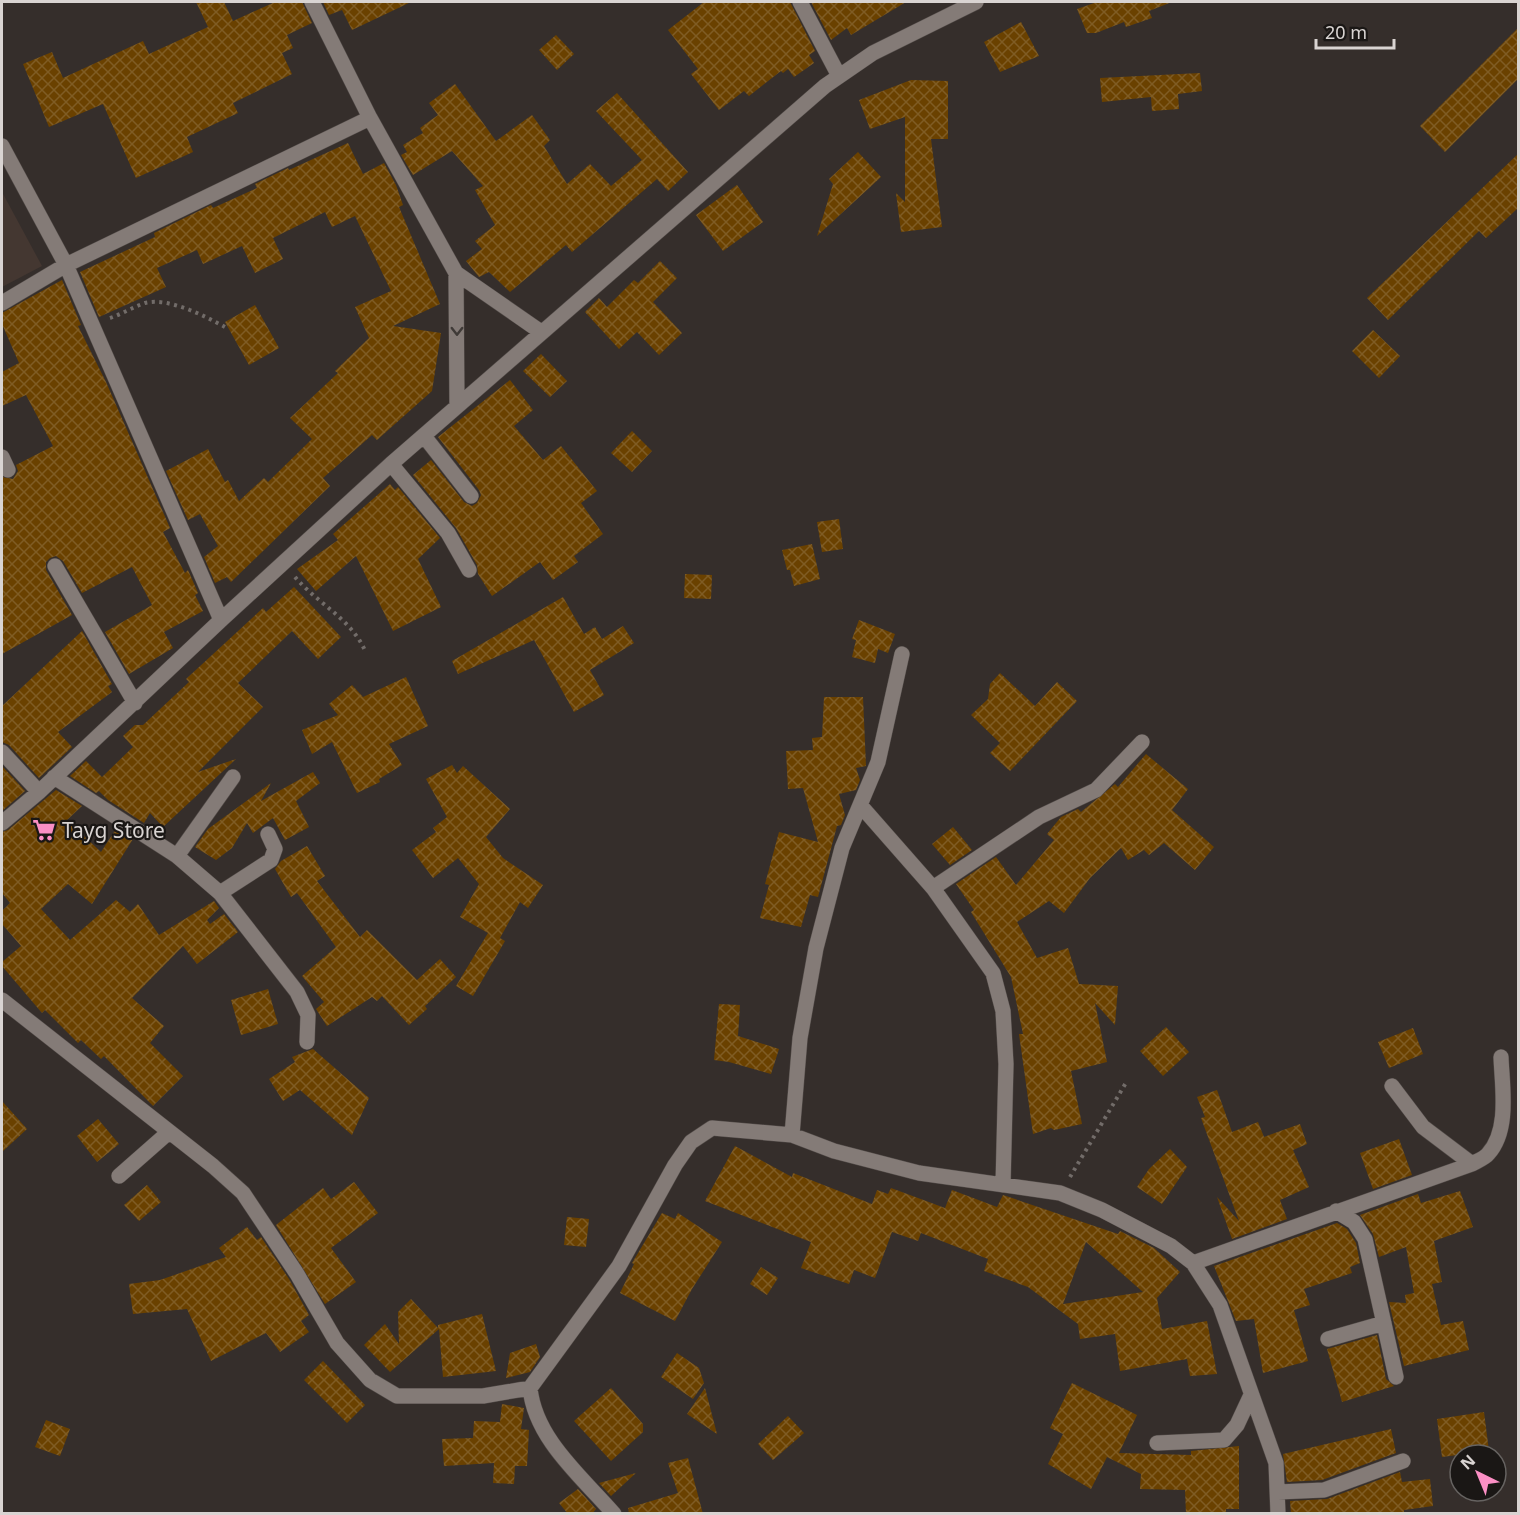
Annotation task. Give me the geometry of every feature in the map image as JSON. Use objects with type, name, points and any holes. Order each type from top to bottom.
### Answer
[{"type":"street","points":[[312,2],[370,118],[456,273],[541,332]]},
{"type":"street","points":[[800,2],[839,76]]},
{"type":"street","points":[[2,824],[391,464],[839,76],[873,53],[918,28],[976,2]]},
{"type":"street","points":[[2,303],[66,265],[370,118]]},
{"type":"street","points":[[2,146],[66,265],[221,620]]},
{"type":"street","points":[[456,273],[457,406]]},
{"type":"street","points":[[424,436],[471,496]]},
{"type":"street","points":[[391,464],[448,533],[469,570]]},
{"type":"street","points":[[55,566],[135,703]]},
{"type":"street","points":[[792,1135],[800,1038],[816,948],[842,848],[878,762],[902,654]]},
{"type":"street","points":[[933,888],[1039,817],[1095,790],[1142,742]]},
{"type":"street","points":[[2,752],[39,792]]},
{"type":"street","points":[[54,777],[177,856],[220,892],[297,992],[308,1015],[307,1042]]},
{"type":"street","points":[[177,856],[233,777]]},
{"type":"street","points":[[861,806],[933,888],[993,973],[1003,1011],[1006,1130],[1003,1185]]},
{"type":"street","points":[[220,892],[272,860],[275,849],[268,834]]},
{"type":"street","points":[[2,1000],[170,1132],[243,1193],[297,1274],[337,1343],[370,1380],[397,1396],[483,1396],[530,1388]]},
{"type":"street","points":[[1193,1263],[1472,1164],[1488,1155],[1498,1138],[1503,1108],[1501,1057]]},
{"type":"street","points":[[1392,1086],[1423,1127],[1472,1164]]},
{"type":"street","points":[[614,1514],[543,1431],[532,1408],[530,1388],[619,1266],[675,1165],[691,1142],[712,1128],[792,1135],[834,1151],[919,1173],[1060,1193],[1102,1210],[1171,1246],[1193,1263],[1220,1305],[1276,1463],[1278,1514]]},
{"type":"street","points":[[119,1176],[170,1132]]},
{"type":"street","points":[[1336,1211],[1354,1222],[1365,1239],[1396,1377]]},
{"type":"street","points":[[1328,1339],[1384,1323]]},
{"type":"street","points":[[1157,1443],[1224,1440],[1237,1425],[1251,1395]]},
{"type":"street","points":[[1278,1492],[1324,1490],[1403,1461]]},
{"type":"path","points":[[93,325],[147,303],[198,312],[225,327]]},
{"type":"path","points":[[283,562],[312,597],[351,627],[366,653]]},
{"type":"path","points":[[1060,1193],[1127,1081]]},
{"type":"shaded area","points":[[2,192],[42,266],[2,287]]},
{"type":"building","points":[[196,2],[224,2],[233,21],[275,2],[302,2],[312,23],[287,35],[293,48],[282,53],[292,74],[233,103],[238,113],[187,137],[193,152],[136,178],[103,104],[49,127],[23,64],[52,52],[63,78],[143,41],[149,54],[208,27]]},
{"type":"building","points":[[323,2],[411,2],[352,30],[342,10],[329,15]]},
{"type":"building","points":[[704,2],[790,2],[815,51],[809,55],[814,63],[794,77],[788,69],[783,73],[781,71],[749,96],[744,91],[719,110],[691,74],[698,69],[668,30]]},
{"type":"building","points":[[811,2],[906,2],[851,35],[847,28],[831,40]]},
{"type":"building","points":[[1097,2],[1172,2],[1149,11],[1152,18],[1126,27],[1124,22],[1096,33],[1087,33],[1077,9]]},
{"type":"building","points":[[1021,22],[1039,56],[1000,72],[984,42]]},
{"type":"building","points":[[1518,28],[1518,79],[1445,152],[1420,126]]},
{"type":"building","points":[[556,35],[574,54],[557,70],[539,50]]},
{"type":"building","points":[[1200,73],[1202,91],[1178,94],[1179,109],[1152,111],[1151,97],[1102,102],[1100,78]]},
{"type":"building","points":[[911,80],[948,81],[948,139],[931,139],[942,227],[901,232],[896,193],[905,202],[905,117],[870,129],[859,100]]},
{"type":"building","points":[[455,84],[496,141],[532,115],[550,140],[544,146],[567,184],[590,164],[611,186],[642,160],[596,111],[617,93],[688,172],[668,191],[657,179],[572,252],[566,245],[510,292],[489,272],[479,277],[466,261],[482,249],[475,241],[495,225],[475,190],[483,186],[452,151],[413,175],[401,155],[407,152],[403,145],[423,133],[420,128],[438,115],[429,103]]},
{"type":"building","points":[[348,143],[363,174],[384,163],[396,185],[403,205],[399,207],[440,304],[393,326],[441,333],[432,391],[377,440],[372,435],[323,478],[330,486],[231,582],[227,577],[215,583],[204,557],[218,546],[200,514],[188,520],[166,471],[208,449],[225,482],[228,480],[239,501],[264,478],[268,482],[312,439],[290,418],[338,373],[335,371],[369,338],[355,307],[391,291],[355,216],[332,227],[325,212],[273,238],[283,259],[255,273],[242,246],[203,264],[197,250],[157,268],[166,287],[99,317],[80,272],[155,237],[154,233],[211,205],[213,208],[257,188],[255,184],[288,168],[289,170]]},
{"type":"building","points":[[858,152],[881,177],[817,236],[833,184],[829,179]]},
{"type":"building","points":[[1518,154],[1518,208],[1486,238],[1479,231],[1388,320],[1367,298]]},
{"type":"building","points":[[737,185],[763,222],[723,251],[696,215]]},
{"type":"building","points":[[660,261],[677,278],[653,302],[682,333],[659,355],[637,332],[619,349],[585,312],[599,298],[607,307],[634,280],[638,283]]},
{"type":"building","points":[[62,280],[81,325],[78,326],[106,382],[170,528],[163,532],[185,573],[188,570],[198,593],[195,595],[203,611],[164,632],[173,648],[129,674],[105,632],[152,605],[132,567],[82,593],[63,561],[56,556],[50,558],[46,562],[46,570],[72,615],[2,654],[2,477],[13,479],[18,471],[16,465],[53,446],[26,395],[2,406],[2,372],[19,363],[2,324],[2,313]]},
{"type":"building","points":[[255,305],[279,348],[249,365],[225,322]]},
{"type":"building","points":[[1373,330],[1400,356],[1379,378],[1352,351]]},
{"type":"building","points":[[541,354],[567,381],[550,397],[523,371]]},
{"type":"building","points":[[510,380],[533,410],[514,426],[543,460],[561,446],[597,491],[581,503],[603,534],[574,556],[578,562],[553,580],[540,562],[492,596],[478,574],[477,565],[456,528],[413,475],[431,460],[464,502],[472,506],[477,503],[481,495],[479,490],[438,437]]},
{"type":"building","points":[[632,431],[652,451],[632,472],[611,453]]},
{"type":"building","points":[[390,484],[395,490],[398,487],[440,538],[418,559],[441,607],[393,631],[356,556],[316,591],[297,569],[338,540],[333,534]]},
{"type":"building","points":[[839,519],[843,549],[822,552],[817,522]]},
{"type":"building","points":[[812,544],[820,579],[794,586],[782,550]]},
{"type":"building","points":[[685,574],[712,575],[711,599],[684,598]]},
{"type":"building","points":[[294,587],[341,637],[318,659],[292,631],[238,683],[263,707],[198,772],[236,759],[163,827],[150,813],[144,823],[108,800],[99,791],[96,793],[70,776],[86,761],[102,777],[133,747],[123,736],[135,725],[143,725],[189,682],[186,679],[263,608],[266,612]]},
{"type":"building","points":[[563,597],[584,634],[595,627],[602,639],[623,626],[634,643],[590,670],[604,695],[574,712],[534,640],[458,674],[452,661]]},
{"type":"building","points":[[859,620],[895,634],[888,653],[878,649],[875,663],[852,657],[856,640],[852,639]]},
{"type":"building","points":[[82,631],[112,684],[108,686],[112,692],[58,732],[72,747],[39,778],[9,745],[2,742],[2,706]]},
{"type":"building","points":[[1000,673],[1035,706],[1057,682],[1077,701],[1010,771],[990,753],[1000,743],[971,715],[988,699],[990,684]]},
{"type":"building","points":[[406,677],[428,726],[389,744],[402,765],[379,779],[380,782],[357,793],[332,742],[312,754],[302,730],[338,715],[329,704],[352,685],[363,697]]},
{"type":"building","points":[[824,697],[863,697],[866,766],[856,768],[860,780],[856,790],[839,794],[845,815],[841,825],[837,826],[818,897],[810,895],[801,927],[760,918],[769,885],[765,884],[779,832],[818,842],[803,788],[788,789],[786,751],[813,750],[812,738],[822,737]]},
{"type":"building","points":[[1146,754],[1188,789],[1172,810],[1214,847],[1195,870],[1164,843],[1149,855],[1144,850],[1128,860],[1121,848],[1090,878],[1064,913],[1049,901],[1017,922],[1037,958],[1068,948],[1079,984],[1118,986],[1115,1025],[1095,1003],[1107,1062],[1071,1071],[1082,1124],[1054,1130],[1051,1128],[1033,1134],[1019,1034],[1023,1034],[1011,977],[971,912],[974,910],[956,884],[996,857],[1016,885],[1054,840],[1047,834],[1061,817],[1078,809],[1081,812],[1115,784],[1118,787]]},
{"type":"building","points":[[452,765],[457,773],[463,766],[510,809],[486,837],[503,858],[543,885],[528,908],[520,902],[500,938],[505,941],[473,996],[456,986],[488,933],[460,917],[479,884],[458,858],[433,878],[412,850],[436,832],[433,828],[447,817],[426,779]]},
{"type":"building","points":[[2,766],[25,791],[2,811]]},
{"type":"building","points":[[313,772],[320,783],[296,801],[309,827],[285,840],[273,818],[253,833],[247,823],[232,848],[216,860],[195,847],[208,829],[271,783],[261,801]]},
{"type":"building","points":[[56,790],[82,806],[67,820],[101,852],[116,829],[133,839],[92,904],[68,884],[41,909],[70,940],[116,900],[130,912],[138,904],[159,935],[214,901],[219,908],[207,920],[210,924],[224,914],[238,932],[197,964],[183,946],[132,998],[164,1026],[150,1043],[183,1076],[153,1106],[104,1056],[101,1059],[81,1040],[78,1043],[45,1010],[42,1013],[2,966],[2,962],[21,946],[2,924],[2,911],[10,903],[2,893],[2,832],[8,830]]},
{"type":"building","points":[[953,827],[972,850],[950,865],[932,844]]},
{"type":"building","points":[[307,846],[325,876],[317,881],[360,937],[367,930],[417,980],[440,959],[456,977],[425,1006],[427,1009],[409,1025],[382,996],[377,1001],[372,997],[327,1026],[316,1009],[324,1002],[302,976],[336,947],[297,893],[291,897],[275,869],[281,861]]},
{"type":"building","points":[[268,989],[278,1024],[241,1035],[231,1000]]},
{"type":"building","points":[[719,1004],[740,1005],[738,1036],[779,1049],[771,1074],[714,1060]]},
{"type":"building","points":[[1166,1027],[1189,1052],[1163,1076],[1140,1051]]},
{"type":"building","points":[[1413,1028],[1423,1054],[1389,1068],[1378,1042]]},
{"type":"building","points":[[313,1049],[369,1098],[352,1135],[300,1090],[283,1101],[269,1079],[295,1062],[292,1057]]},
{"type":"building","points":[[1217,1090],[1232,1132],[1258,1122],[1264,1137],[1300,1124],[1307,1144],[1293,1150],[1309,1187],[1280,1200],[1287,1219],[1232,1239],[1217,1197],[1239,1221],[1201,1118],[1205,1117],[1197,1097]]},
{"type":"building","points":[[2,1101],[27,1129],[2,1152]]},
{"type":"building","points":[[98,1119],[119,1144],[97,1162],[77,1136]]},
{"type":"building","points":[[1399,1139],[1412,1175],[1373,1189],[1360,1153]]},
{"type":"building","points":[[735,1146],[792,1177],[793,1173],[872,1204],[877,1190],[888,1194],[891,1188],[945,1208],[952,1190],[997,1207],[1003,1195],[1118,1234],[1120,1231],[1154,1248],[1180,1272],[1157,1298],[1162,1329],[1207,1321],[1217,1374],[1190,1376],[1187,1359],[1120,1371],[1115,1334],[1080,1339],[1078,1324],[1028,1287],[984,1271],[988,1259],[921,1233],[918,1241],[892,1232],[875,1278],[854,1270],[849,1284],[801,1268],[811,1242],[705,1201]],"holes":[[[1086,1242],[1143,1292],[1063,1304]]]},
{"type":"building","points":[[1170,1149],[1187,1167],[1162,1204],[1137,1187],[1149,1169]]},
{"type":"building","points":[[354,1182],[378,1213],[331,1248],[356,1282],[325,1304],[276,1225],[323,1188],[331,1199]]},
{"type":"building","points":[[147,1185],[161,1202],[139,1221],[124,1205]]},
{"type":"building","points":[[1460,1191],[1473,1227],[1434,1241],[1442,1282],[1432,1284],[1441,1325],[1463,1321],[1469,1350],[1404,1366],[1389,1302],[1406,1303],[1405,1295],[1414,1293],[1406,1247],[1379,1257],[1373,1234],[1360,1215],[1418,1194],[1421,1203]]},
{"type":"building","points":[[662,1213],[675,1219],[678,1213],[722,1242],[675,1321],[620,1293],[634,1264],[632,1263]]},
{"type":"building","points":[[567,1217],[589,1219],[586,1247],[564,1245]]},
{"type":"building","points":[[1337,1223],[1347,1229],[1356,1243],[1360,1263],[1350,1267],[1352,1273],[1304,1289],[1310,1305],[1294,1310],[1308,1361],[1263,1373],[1254,1319],[1236,1321],[1214,1266]]},
{"type":"building","points":[[247,1227],[257,1240],[261,1237],[289,1279],[309,1315],[301,1321],[309,1332],[280,1352],[266,1333],[211,1361],[187,1309],[133,1314],[129,1284],[160,1280],[226,1257],[219,1248]]},
{"type":"building","points":[[761,1267],[778,1278],[767,1295],[750,1284]]},
{"type":"building","points":[[411,1299],[438,1328],[438,1325],[482,1314],[496,1371],[443,1377],[439,1329],[390,1372],[364,1345],[385,1324],[399,1344],[398,1312]]},
{"type":"building","points":[[1377,1335],[1386,1379],[1394,1386],[1342,1402],[1327,1349]]},
{"type":"building","points":[[536,1344],[540,1357],[530,1372],[506,1378],[510,1353]]},
{"type":"building","points":[[677,1353],[699,1368],[704,1383],[693,1399],[661,1377]]},
{"type":"building","points":[[323,1361],[365,1405],[347,1423],[304,1380]]},
{"type":"building","points":[[1072,1383],[1137,1415],[1119,1453],[1191,1455],[1191,1451],[1239,1446],[1239,1509],[1226,1509],[1226,1514],[1186,1514],[1185,1490],[1140,1489],[1141,1474],[1107,1457],[1091,1489],[1048,1464],[1063,1434],[1050,1428]]},
{"type":"building","points":[[611,1388],[643,1424],[643,1432],[611,1461],[574,1421]]},
{"type":"building","points":[[705,1388],[717,1434],[687,1414]]},
{"type":"building","points":[[502,1404],[524,1408],[521,1429],[529,1430],[527,1466],[515,1466],[514,1484],[493,1483],[494,1463],[444,1466],[442,1439],[473,1438],[474,1421],[500,1422]]},
{"type":"building","points":[[1484,1412],[1488,1443],[1448,1443],[1448,1456],[1442,1457],[1437,1419]]},
{"type":"building","points":[[788,1416],[804,1433],[773,1460],[758,1444]]},
{"type":"building","points":[[46,1420],[70,1429],[60,1456],[35,1447]]},
{"type":"building","points":[[1391,1429],[1396,1453],[1322,1480],[1287,1482],[1283,1454]]},
{"type":"building","points":[[688,1458],[703,1514],[629,1514],[628,1508],[678,1493],[668,1463]]},
{"type":"building","points":[[1400,1472],[1402,1482],[1430,1479],[1433,1506],[1404,1510],[1404,1514],[1291,1514],[1290,1501],[1327,1499]]},
{"type":"building","points":[[636,1473],[611,1496],[599,1483]]},
{"type":"building","points":[[578,1489],[596,1509],[592,1514],[568,1514],[559,1503]]},
{"type":"place","name":"Tayg Store","points":[[44,830]]}]
